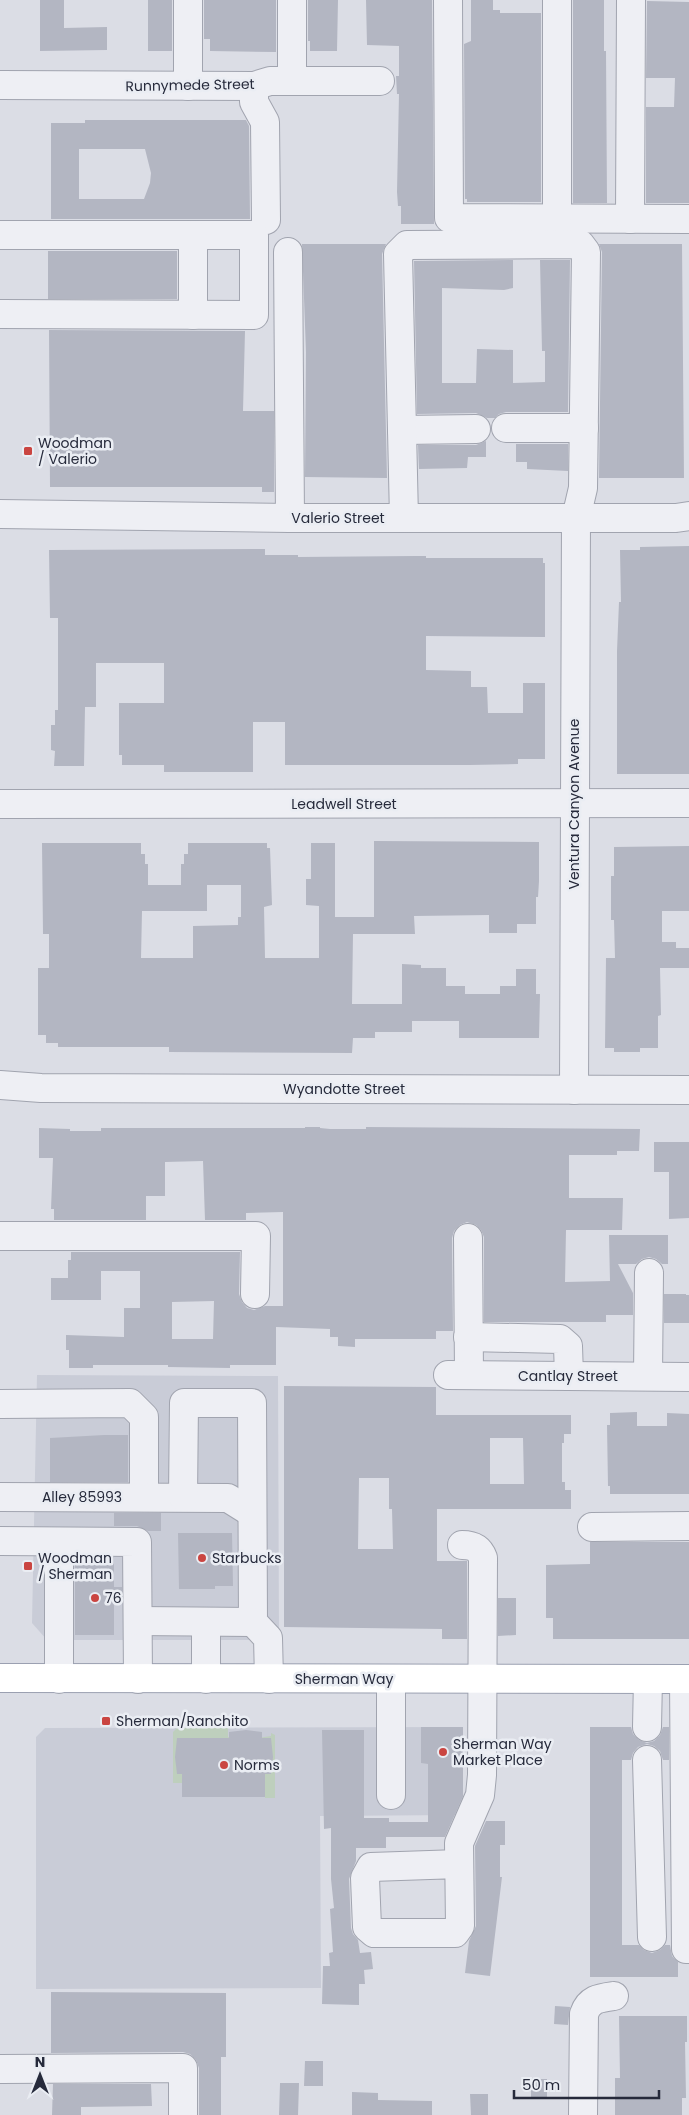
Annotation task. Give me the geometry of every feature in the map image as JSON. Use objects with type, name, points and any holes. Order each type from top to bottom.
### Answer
[{"type":"main road","name":"Sherman Way","points":[[0,1678],[687,1680]]},
{"type":"street","points":[[188,0],[188,86]]},
{"type":"street","points":[[292,0],[292,82]]},
{"type":"street","points":[[448,0],[449,218],[689,219]]},
{"type":"street","points":[[557,0],[557,219]]},
{"type":"street","points":[[630,0],[630,219]]},
{"type":"street","name":"Runnymede Street","points":[[0,85],[254,86],[270,82],[380,82]]},
{"type":"street","points":[[254,86],[254,102],[265,122],[266,220]]},
{"type":"street","points":[[0,235],[254,235],[254,315],[0,314]]},
{"type":"street","points":[[193,235],[193,315]]},
{"type":"street","name":"Ventura Canyon Avenue","points":[[402,430],[398,254],[407,245],[580,244],[586,252],[583,488],[576,518],[574,1090]]},
{"type":"street","points":[[288,252],[290,518]]},
{"type":"street","points":[[506,428],[584,428]]},
{"type":"street","points":[[404,518],[402,430],[476,430]]},
{"type":"street","name":"Valerio Street","points":[[0,514],[290,518],[576,518],[685,510]]},
{"type":"street","name":"Leadwell Street","points":[[0,804],[689,803]]},
{"type":"street","name":"Wyandotte Street","points":[[0,1085],[41,1088],[689,1090]]},
{"type":"street","points":[[0,1236],[256,1236],[255,1294]]},
{"type":"street","points":[[468,1238],[468,1337],[560,1338],[568,1346],[568,1376]]},
{"type":"street","points":[[648,1376],[649,1273]]},
{"type":"street","name":"Cantlay Street","points":[[468,1337],[458,1376],[689,1377]]},
{"type":"street","points":[[0,1404],[130,1403],[144,1417],[163,1497]]},
{"type":"street","points":[[163,1497],[184,1403],[252,1403],[253,1622],[268,1638],[269,1679]]},
{"type":"street","name":"Alley 85993","points":[[0,1497],[228,1498],[252,1513]]},
{"type":"street","points":[[592,1526],[689,1526]]},
{"type":"street","points":[[0,1541],[137,1542],[138,1679]]},
{"type":"street","points":[[59,1542],[59,1679]]},
{"type":"street","points":[[459,1864],[459,1843],[480,1795],[483,1679],[483,1558],[477,1548],[462,1546]]},
{"type":"street","points":[[138,1621],[253,1622]]},
{"type":"street","points":[[206,1622],[206,1679]]},
{"type":"street","points":[[391,1679],[391,1796]]},
{"type":"street","points":[[647,1727],[648,1680]]},
{"type":"street","points":[[687,1680],[688,1870],[686,1949],[689,1949]]},
{"type":"street","points":[[647,1760],[652,1936]]},
{"type":"street","points":[[583,2115],[584,2014],[587,2005],[594,1999],[614,1996]]},
{"type":"street","points":[[0,2069],[183,2068],[183,2115]]},
{"type":"shaded area","points":[[37,1375],[278,1376],[279,1640],[47,1640],[32,1623]]},
{"type":"shaded area","points":[[463,1727],[463,1810],[458,1815],[320,1816],[321,1988],[36,1989],[36,1737],[45,1728]]},
{"type":"green space","points":[[228,1727],[228,1737],[233,1738],[182,1770],[182,1783],[173,1783],[173,1732],[177,1728]]},
{"type":"green space","points":[[271,1733],[275,1735],[275,1798],[265,1798],[265,1770],[258,1738],[271,1736]]},
{"type":"building","points":[[40,0],[64,0],[64,28],[107,27],[107,50],[40,51]]},
{"type":"building","points":[[148,0],[172,0],[172,51],[148,51]]},
{"type":"building","points":[[204,0],[276,0],[276,52],[210,51],[210,39],[204,39]]},
{"type":"building","points":[[308,0],[338,0],[337,51],[310,51],[310,41],[308,41]]},
{"type":"building","points":[[366,0],[432,0],[434,224],[401,224],[401,206],[398,206],[397,192],[399,94],[397,94],[396,76],[399,76],[399,46],[367,45]]},
{"type":"building","points":[[471,0],[493,0],[493,10],[500,10],[500,13],[541,13],[541,202],[467,202],[467,199],[465,199],[464,44],[471,41]]},
{"type":"building","points":[[573,0],[604,0],[607,203],[573,203]]},
{"type":"building","points":[[647,1],[689,2],[689,203],[646,203],[646,107],[674,107],[675,78],[646,78]]},
{"type":"building","points":[[85,120],[246,120],[249,126],[250,219],[51,219],[51,123],[85,123]],"holes":[[[79,149],[145,149],[151,173],[150,183],[144,199],[79,199]]]},
{"type":"building","points":[[302,244],[386,244],[382,254],[387,478],[305,477],[306,352]]},
{"type":"building","points":[[599,244],[682,244],[684,478],[599,478],[602,252]]},
{"type":"building","points":[[48,251],[177,251],[177,299],[48,299]]},
{"type":"building","points":[[513,260],[513,288],[504,290],[442,288],[442,383],[476,383],[477,349],[513,350],[513,383],[545,382],[545,351],[542,351],[540,260],[570,260],[568,412],[506,412],[499,414],[495,418],[487,418],[476,413],[417,414],[414,261]]},
{"type":"building","points":[[49,330],[245,331],[243,411],[274,411],[274,492],[262,492],[262,487],[50,487]]},
{"type":"building","points":[[486,441],[486,457],[468,457],[467,468],[419,469],[418,445],[476,445]]},
{"type":"building","points":[[516,444],[568,444],[568,471],[527,469],[527,462],[516,462]]},
{"type":"building","points":[[689,546],[689,774],[617,774],[617,651],[619,602],[621,602],[620,550],[640,550],[640,547]]},
{"type":"building","points":[[265,549],[265,555],[298,555],[298,557],[426,556],[426,558],[543,558],[543,563],[545,563],[545,637],[426,636],[426,670],[471,671],[471,687],[487,687],[488,713],[523,713],[523,683],[545,683],[545,759],[518,759],[518,764],[285,765],[285,722],[253,722],[253,772],[164,772],[164,765],[122,765],[122,755],[119,755],[119,703],[164,703],[164,663],[96,663],[96,707],[85,707],[84,766],[54,766],[55,751],[51,750],[51,725],[55,725],[55,710],[58,710],[58,618],[50,618],[49,550]]},
{"type":"building","points":[[374,841],[539,842],[536,924],[517,924],[517,933],[489,933],[489,915],[414,916],[415,934],[353,934],[352,1004],[402,1004],[402,964],[421,965],[421,968],[446,968],[446,986],[465,986],[465,994],[500,994],[500,986],[516,986],[516,969],[536,969],[536,994],[540,994],[539,1038],[459,1038],[459,1021],[412,1021],[412,1032],[375,1032],[375,1038],[353,1038],[352,1053],[169,1052],[169,1047],[58,1047],[58,1043],[46,1043],[46,1035],[38,1035],[38,968],[49,968],[49,934],[43,934],[42,843],[141,843],[141,854],[145,854],[145,864],[148,864],[148,885],[181,885],[181,864],[184,864],[184,854],[188,854],[188,843],[267,843],[267,848],[270,848],[272,905],[264,907],[265,958],[319,958],[319,906],[306,905],[306,879],[311,879],[311,843],[335,843],[335,917],[374,917]],"holes":[[[207,885],[241,885],[241,917],[238,917],[238,925],[193,926],[193,958],[141,958],[142,911],[207,911]]]},
{"type":"building","points":[[689,846],[689,911],[662,911],[662,942],[676,942],[676,948],[689,948],[689,968],[660,968],[661,1015],[658,1016],[658,1048],[640,1048],[640,1052],[614,1052],[614,1048],[605,1048],[606,958],[615,958],[614,920],[611,920],[611,876],[614,876],[614,847]]},
{"type":"building","points":[[39,1128],[101,1131],[101,1128],[640,1129],[639,1151],[617,1151],[617,1155],[569,1155],[569,1198],[623,1198],[622,1230],[566,1230],[565,1282],[610,1281],[609,1235],[668,1235],[668,1264],[662,1264],[656,1259],[649,1257],[642,1259],[636,1264],[618,1264],[633,1293],[633,1315],[606,1315],[606,1322],[484,1322],[484,1237],[476,1225],[467,1222],[460,1225],[454,1231],[452,1238],[453,1331],[436,1331],[436,1339],[355,1339],[355,1347],[338,1346],[338,1337],[330,1337],[330,1329],[276,1327],[276,1365],[230,1365],[230,1368],[168,1367],[168,1365],[93,1365],[93,1368],[69,1368],[69,1350],[66,1350],[66,1335],[124,1337],[124,1308],[140,1308],[140,1271],[101,1271],[101,1300],[51,1300],[51,1278],[68,1278],[68,1260],[71,1260],[71,1252],[240,1252],[239,1294],[242,1302],[247,1308],[254,1310],[265,1306],[283,1306],[283,1212],[246,1213],[246,1220],[205,1220],[203,1161],[165,1162],[165,1196],[146,1196],[146,1220],[54,1220],[54,1209],[51,1209],[53,1158],[39,1158]],"holes":[[[214,1301],[213,1339],[172,1339],[172,1302]]]},
{"type":"building","points":[[654,1142],[689,1142],[689,1218],[669,1219],[669,1172],[654,1172]]},
{"type":"building","points":[[664,1294],[689,1295],[689,1323],[664,1323]]},
{"type":"building","points":[[284,1386],[436,1387],[436,1415],[571,1415],[571,1434],[564,1434],[564,1443],[562,1443],[562,1482],[565,1482],[565,1490],[571,1490],[571,1509],[437,1509],[437,1561],[467,1561],[467,1639],[442,1639],[442,1629],[284,1627]],"holes":[[[490,1438],[523,1438],[524,1484],[490,1484]],[[359,1478],[389,1478],[389,1509],[392,1509],[393,1549],[358,1549]]]},
{"type":"building","points":[[637,1412],[637,1426],[667,1426],[667,1413],[689,1414],[689,1494],[610,1494],[610,1486],[608,1486],[607,1425],[610,1425],[610,1413]]},
{"type":"building","points":[[128,1435],[128,1482],[50,1482],[50,1438]]},
{"type":"building","points":[[114,1513],[161,1513],[161,1531],[148,1531],[137,1526],[114,1526]]},
{"type":"building","points":[[178,1533],[232,1533],[233,1586],[215,1586],[215,1589],[179,1589]]},
{"type":"building","points":[[590,1542],[689,1542],[689,1639],[553,1639],[553,1618],[546,1618],[546,1565],[590,1564]]},
{"type":"building","points":[[75,1557],[114,1557],[114,1587],[122,1587],[122,1603],[114,1603],[114,1635],[75,1635]]},
{"type":"building","points":[[498,1598],[516,1598],[516,1635],[498,1636]]},
{"type":"building","points":[[421,1727],[463,1727],[463,1796],[445,1837],[386,1837],[386,1848],[356,1848],[356,1861],[349,1879],[351,1928],[358,1940],[360,1953],[371,1952],[373,1969],[364,1970],[365,1984],[359,1984],[359,2005],[322,2004],[323,1966],[330,1966],[329,1953],[333,1952],[330,1909],[334,1908],[331,1879],[331,1828],[324,1829],[322,1730],[364,1730],[364,1818],[389,1818],[389,1822],[428,1822],[428,1764],[421,1763]]},
{"type":"building","points":[[590,1727],[631,1727],[633,1734],[639,1740],[647,1743],[654,1741],[660,1735],[663,1727],[669,1727],[669,1760],[663,1760],[660,1751],[654,1746],[647,1744],[638,1747],[633,1753],[631,1760],[622,1760],[622,1945],[639,1945],[644,1950],[652,1953],[660,1950],[665,1945],[670,1945],[672,1956],[678,1962],[678,1977],[590,1977]]},
{"type":"building","name":"Norms","points":[[246,1730],[262,1732],[262,1738],[271,1738],[273,1757],[271,1774],[265,1774],[265,1797],[182,1797],[182,1774],[177,1774],[175,1757],[177,1738],[229,1738],[229,1732]]},
{"type":"building","points":[[486,1821],[505,1821],[505,1845],[500,1845],[500,1877],[502,1877],[490,1976],[465,1973],[469,1941],[476,1926],[475,1846]]},
{"type":"building","points":[[51,1992],[226,1993],[226,2057],[221,2057],[221,2115],[199,2115],[199,2068],[196,2060],[190,2054],[183,2052],[51,2053]]},
{"type":"building","points":[[555,2006],[570,2007],[568,2025],[554,2024]]},
{"type":"building","points":[[619,2016],[687,2016],[687,2042],[685,2042],[686,2098],[682,2098],[682,2115],[615,2115],[615,2078],[620,2078]]},
{"type":"building","points":[[305,2061],[323,2061],[323,2086],[304,2086]]},
{"type":"building","points":[[531,2079],[547,2079],[547,2098],[531,2098]]},
{"type":"building","points":[[280,2083],[299,2083],[298,2115],[279,2115]]},
{"type":"building","points":[[53,2084],[151,2084],[152,2106],[81,2107],[81,2115],[52,2115]]},
{"type":"building","points":[[352,2092],[378,2093],[378,2100],[432,2101],[432,2115],[352,2115]]},
{"type":"building","points":[[470,2094],[488,2094],[488,2115],[471,2115]]},
{"type":"place","name":"Woodman / Valerio","points":[[28,451]]},
{"type":"place","name":"Starbucks","points":[[202,1558]]},
{"type":"place","name":"Woodman / Sherman","points":[[28,1566]]},
{"type":"place","name":"76","points":[[95,1598]]},
{"type":"place","name":"Sherman/Ranchito","points":[[106,1721]]},
{"type":"place","name":"Sherman Way Market Place","points":[[443,1752]]},
{"type":"place","name":"Norms","points":[[224,1765]]}]
